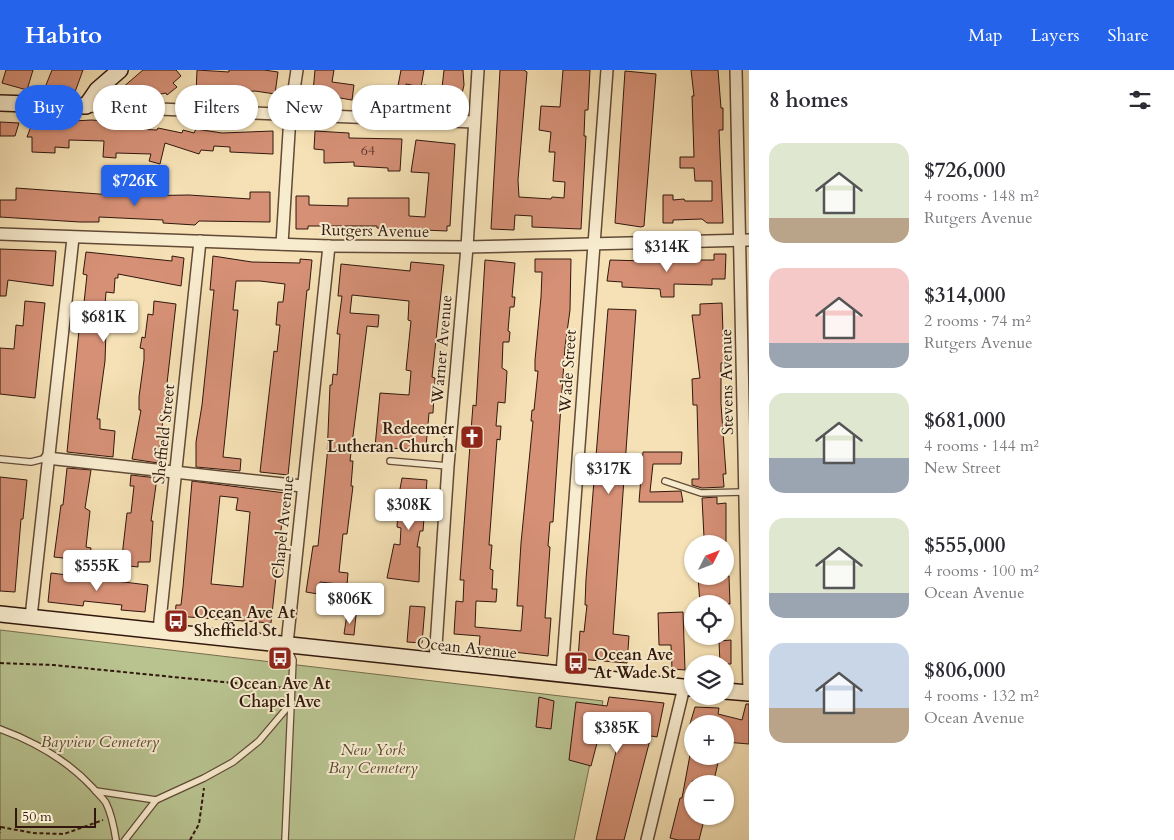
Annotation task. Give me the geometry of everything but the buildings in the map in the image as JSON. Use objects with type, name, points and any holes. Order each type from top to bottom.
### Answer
[{"type":"street","points":[[86,106],[97,90],[120,70]]},
{"type":"street","points":[[295,85],[297,70]]},
{"type":"street","name":"Warner Avenue","points":[[435,661],[448,466],[467,247],[478,70]]},
{"type":"street","name":"Wade Street","points":[[562,674],[607,70]]},
{"type":"street","name":"Stevens Avenue","points":[[736,70],[744,240],[744,492],[749,693]]},
{"type":"street","points":[[0,103],[268,115]]},
{"type":"street","points":[[342,118],[474,122]]},
{"type":"street","points":[[282,244],[289,130]]},
{"type":"street","name":"Rutgers Avenue","points":[[0,234],[329,246],[467,247],[744,240]]},
{"type":"street","points":[[31,617],[47,458],[73,238]]},
{"type":"street","name":"Sheffield Street","points":[[159,630],[200,241]]},
{"type":"street","name":"Chapel Avenue","points":[[287,644],[302,486],[329,246]]},
{"type":"street","points":[[47,458],[302,486]]},
{"type":"street","name":"Ocean Avenue","points":[[0,614],[684,688]]},
{"type":"street","points":[[734,692],[749,693]]},
{"type":"street","points":[[647,840],[684,703]]},
{"type":"lane","points":[[0,459],[31,462],[47,458]]},
{"type":"lane","points":[[390,461],[448,466]]},
{"type":"lane","points":[[665,481],[701,493],[744,492]]},
{"type":"lane","name":"Chapel Avenue","points":[[285,840],[293,660],[287,644]]},
{"type":"lane","points":[[126,840],[156,800],[204,778],[233,762],[259,741],[292,702]]},
{"type":"lane","points":[[0,729],[28,739],[54,754],[96,791],[105,801],[112,817],[116,840]]},
{"type":"lane","points":[[96,791],[156,800]]},
{"type":"path","points":[[0,663],[53,666],[292,690]]},
{"type":"path","points":[[190,840],[199,824],[203,803],[204,778]]},
{"type":"path","points":[[0,833],[0,827],[33,833],[64,834],[112,817]]},
{"type":"green space","points":[[0,630],[603,701],[574,840],[0,840]]},
{"type":"place","name":"Redeemer Lutheran Church","points":[[472,437]]},
{"type":"place","name":"Ocean Ave At Sheffield St","points":[[176,621]]},
{"type":"place","name":"Ocean Ave At Chapel Ave","points":[[280,658]]},
{"type":"place","name":"Ocean Ave At Wade St","points":[[576,663]]},
{"type":"park label","name":"Bayview Cemetery","points":[[100,741]]},
{"type":"park label","name":"New York Bay Cemetery","points":[[373,758]]}]
